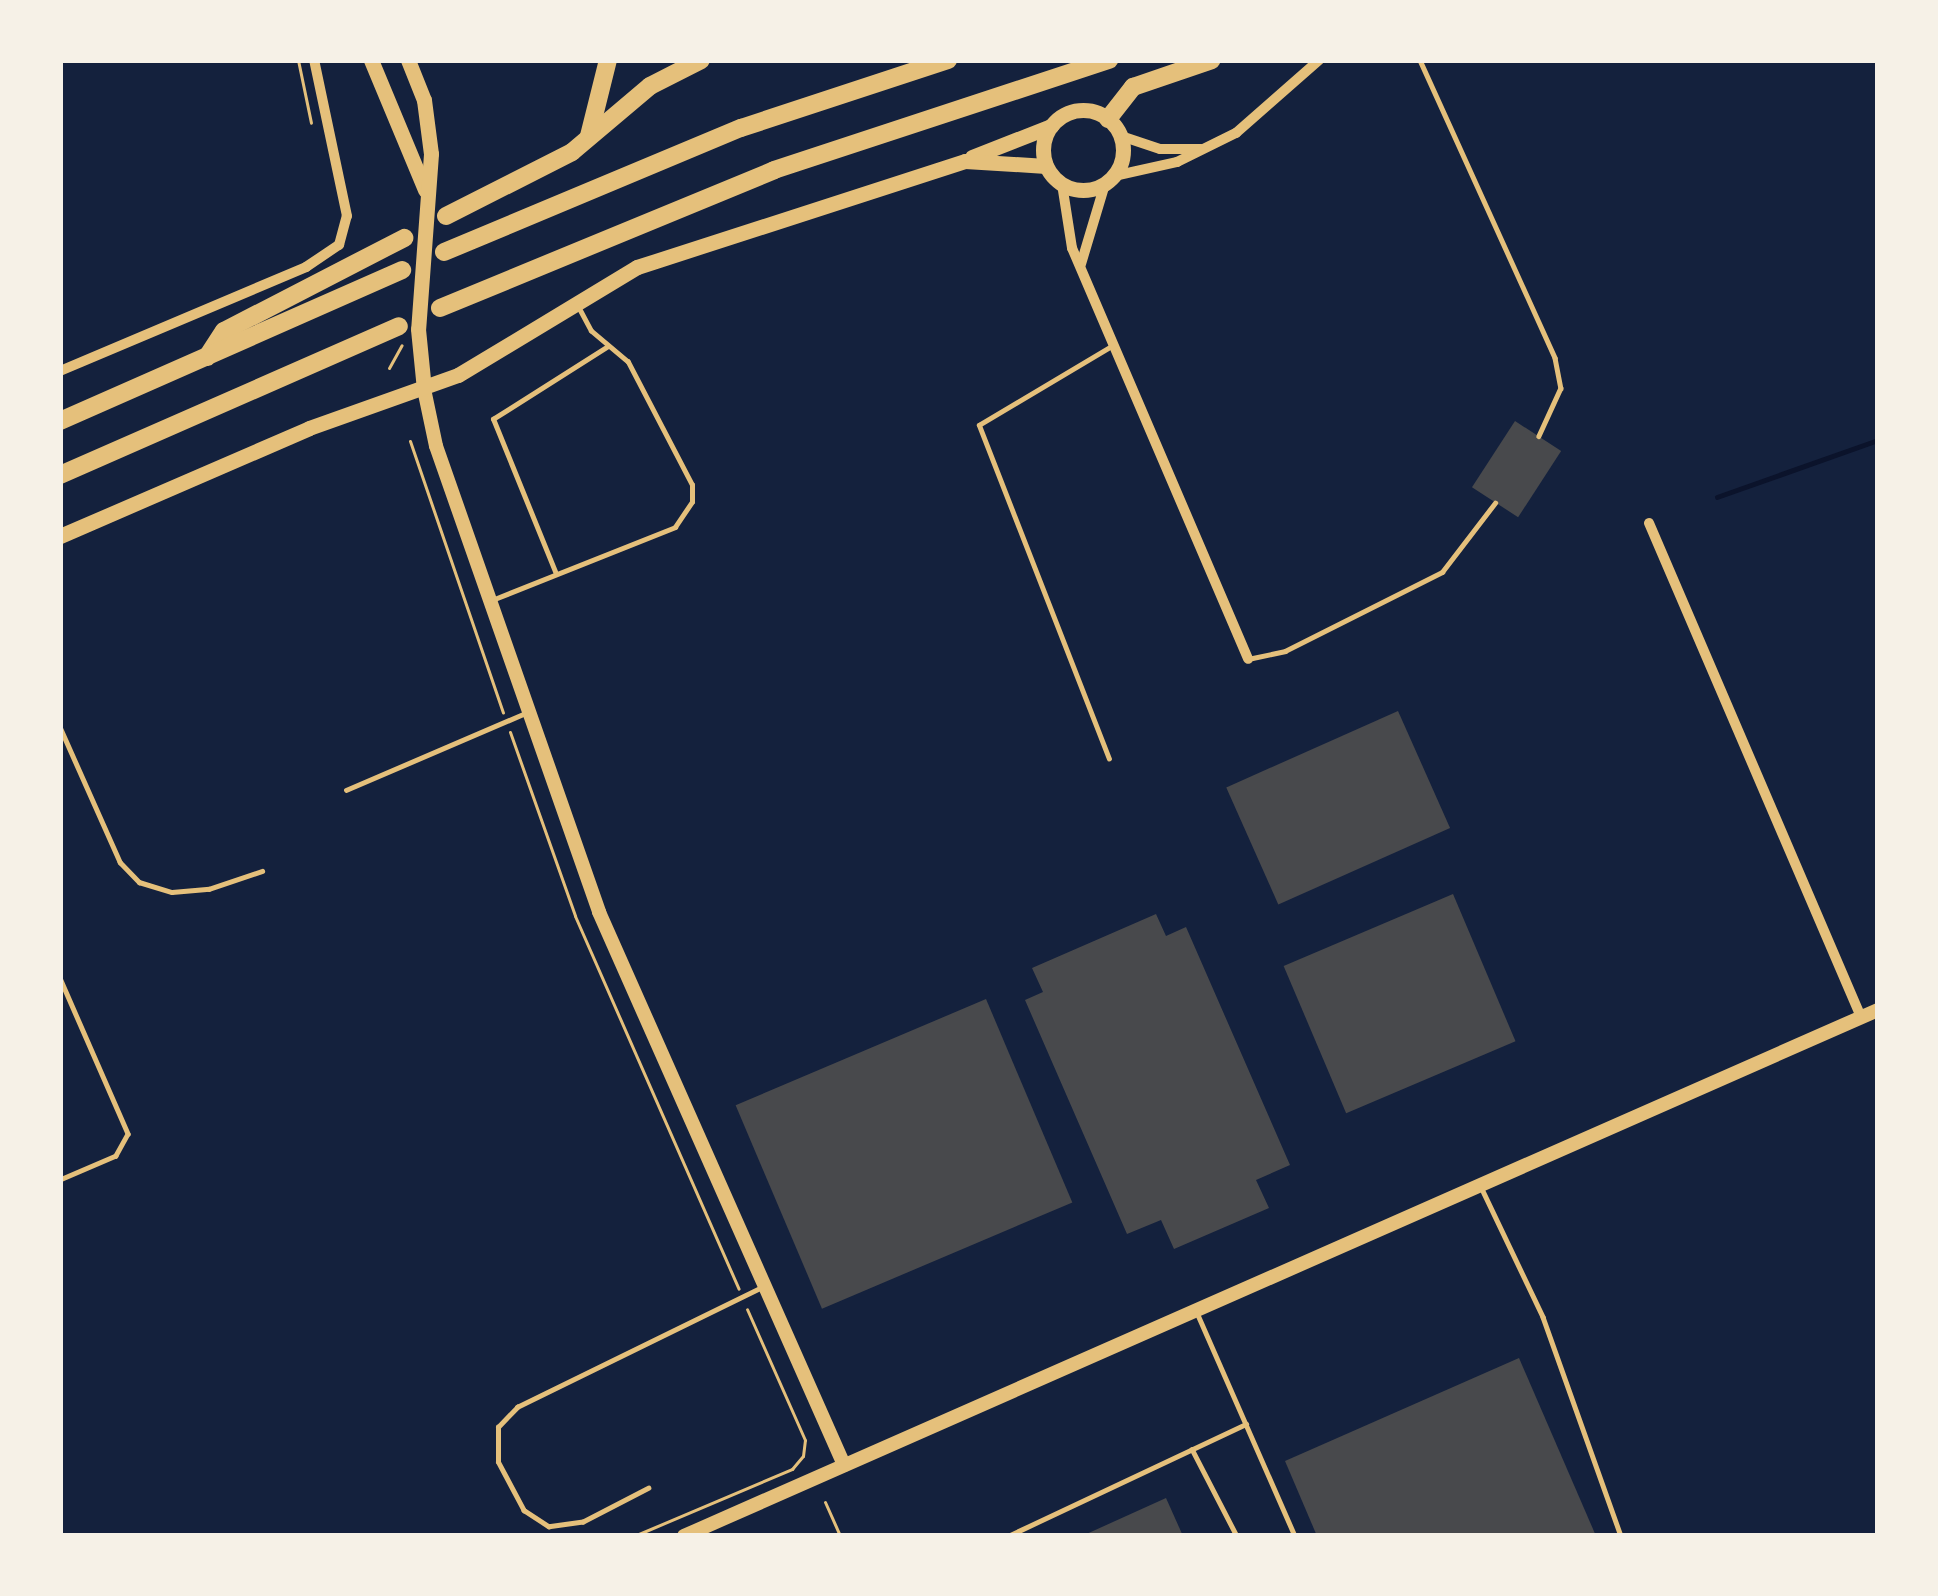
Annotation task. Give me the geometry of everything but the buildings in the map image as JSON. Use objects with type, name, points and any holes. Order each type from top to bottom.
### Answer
[{"type":"highway","points":[[588,140],[608,60]]},
{"type":"highway","points":[[446,216],[588,140],[650,86],[700,60]]},
{"type":"highway","points":[[444,252],[741,128],[948,60]]},
{"type":"highway","points":[[440,308],[754,177],[1109,60]]},
{"type":"highway","points":[[1108,118],[1133,87],[1212,60]]},
{"type":"highway","points":[[207,357],[224,331],[404,238]]},
{"type":"highway","points":[[60,422],[402,270]]},
{"type":"highway","points":[[60,476],[400,336]]},
{"type":"main road","points":[[371,60],[426,191]]},
{"type":"main road","points":[[408,60],[429,128],[418,338],[424,389]]},
{"type":"main road","points":[[60,536],[309,428],[424,389],[506,351],[576,303],[666,256],[964,161],[1084,110],[1108,118],[1121,136],[1110,180],[1084,190],[1062,184],[1046,166],[964,161]]},
{"type":"main road","points":[[1046,166],[1051,126]]},
{"type":"street","points":[[60,371],[306,266],[345,235],[314,60]]},
{"type":"street","points":[[1082,264],[1110,180],[1204,149],[1267,109],[1319,60]]},
{"type":"street","points":[[1121,136],[1160,149],[1204,149]]},
{"type":"street","points":[[1062,184],[1082,264],[1113,345],[1248,659]]},
{"type":"street","points":[[424,389],[599,912],[844,1465]]},
{"type":"street","points":[[1649,523],[1862,1018]]},
{"type":"street","points":[[684,1536],[1878,1010]]},
{"type":"lane","points":[[1420,60],[1559,373],[1558,400],[1539,436]]},
{"type":"lane","points":[[492,599],[675,527],[692,502],[692,485],[628,362],[608,346],[576,303]]},
{"type":"lane","points":[[1109,759],[979,425],[1113,345]]},
{"type":"lane","points":[[556,574],[493,419],[608,346]]},
{"type":"lane","points":[[1248,659],[1286,651],[1442,572],[1495,503]]},
{"type":"lane","points":[[346,790],[529,712]]},
{"type":"lane","points":[[60,727],[120,862],[139,883],[209,890],[262,871]]},
{"type":"lane","points":[[60,978],[128,1134],[116,1156],[60,1180]]},
{"type":"lane","points":[[1480,1185],[1543,1317],[1621,1536]]},
{"type":"lane","points":[[570,1536],[566,1528],[524,1511],[498,1462],[495,1444],[507,1415],[767,1285]]},
{"type":"lane","points":[[1196,1310],[1295,1536]]},
{"type":"lane","points":[[1008,1536],[1246,1424]]},
{"type":"lane","points":[[1192,1449],[1237,1536]]},
{"type":"lane","points":[[566,1528],[649,1488]]},
{"type":"path","points":[[298,60],[316,142]]},
{"type":"path","points":[[389,368],[400,336]]},
{"type":"path","points":[[410,441],[574,916],[805,1440],[803,1454],[792,1468],[634,1536]]},
{"type":"path","points":[[825,1502],[840,1536]]},
{"type":"waterway","points":[[1717,497],[1878,440]]}]
